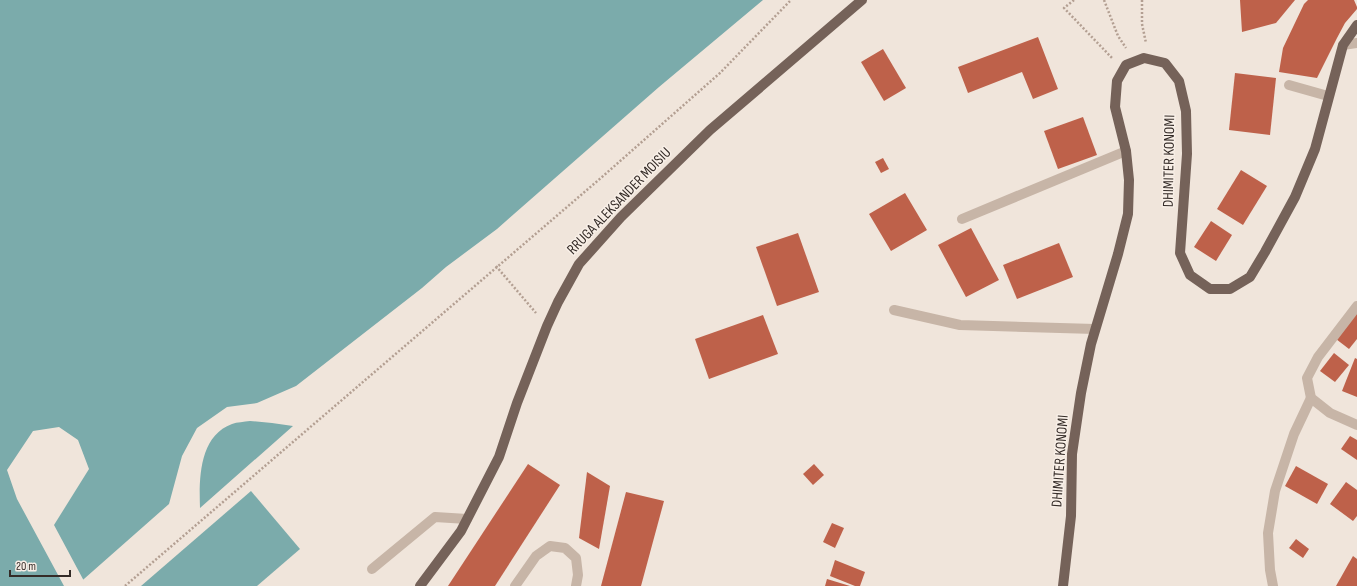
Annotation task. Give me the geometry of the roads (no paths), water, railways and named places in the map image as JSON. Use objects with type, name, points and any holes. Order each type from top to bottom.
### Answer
[{"type":"main road","name":"RRUGA ALEKSANDER MOISIU","points":[[420,586],[461,531],[499,457],[517,403],[547,326],[558,302],[579,264],[621,217],[710,130],[862,0]]},
{"type":"main road","name":"DHIMITER KONOMI","points":[[1063,586],[1071,516],[1072,454],[1081,393],[1095,329],[1118,254],[1128,214],[1129,180],[1126,151],[1115,107],[1117,81],[1126,65],[1144,58],[1165,63],[1179,81],[1186,111],[1187,154],[1180,253],[1190,275],[1210,289],[1230,289],[1250,277],[1295,197],[1315,149],[1328,96],[1343,45],[1357,25]]},
{"type":"street","points":[[1343,45],[1357,43]]},
{"type":"street","points":[[1289,85],[1328,96]]},
{"type":"street","points":[[962,219],[1126,151]]},
{"type":"street","points":[[1357,306],[1318,357],[1306,378],[1311,398],[1330,413],[1357,425]]},
{"type":"street","points":[[894,310],[960,326],[1095,329]]},
{"type":"street","points":[[1273,586],[1270,570],[1268,533],[1276,491],[1294,434],[1311,398]]},
{"type":"street","points":[[372,569],[435,517],[468,519]]},
{"type":"street","points":[[515,586],[536,556],[550,546],[565,548],[576,558],[578,575],[576,586]]},
{"type":"water","points":[[0,0],[763,0],[659,87],[497,229],[446,267],[422,288],[296,386],[257,403],[227,407],[197,428],[182,456],[169,504],[76,586],[0,586]]},
{"type":"water","points":[[250,421],[293,426],[200,508],[201,472],[207,448],[213,438],[221,430],[234,423]]},
{"type":"water","points":[[251,491],[300,549],[257,586],[141,586]]}]
